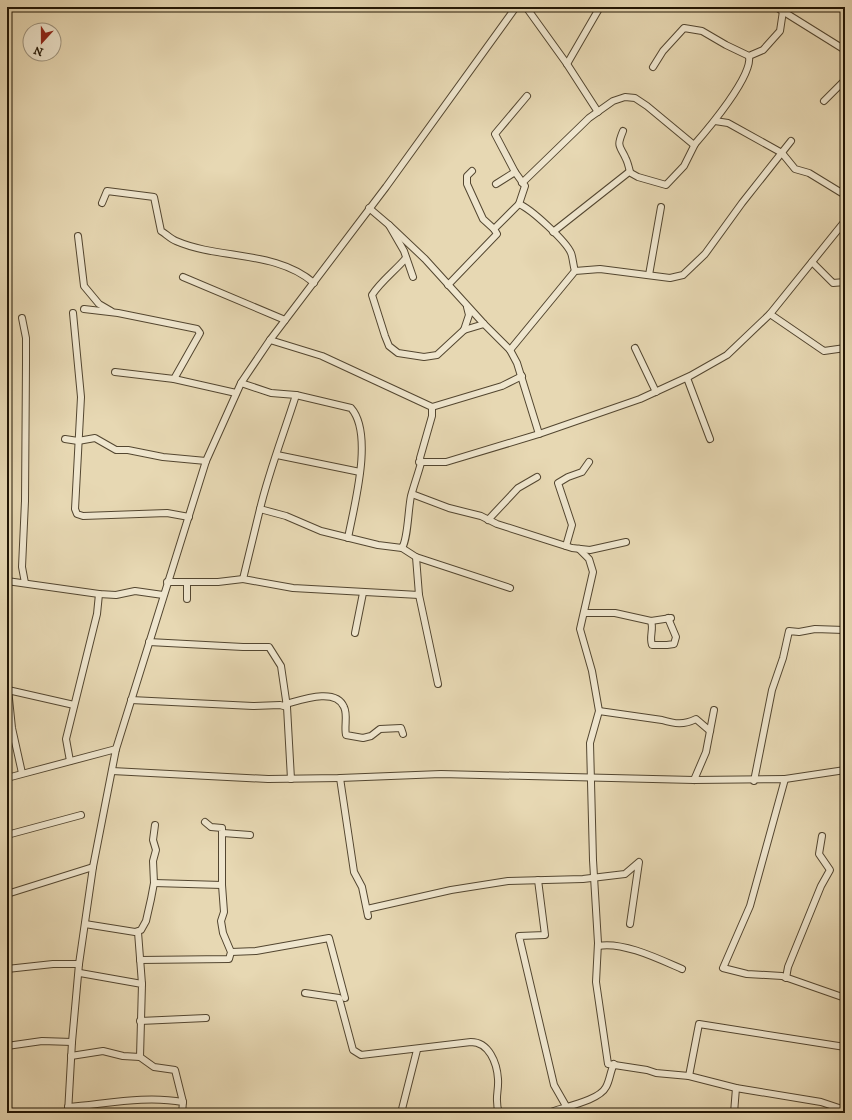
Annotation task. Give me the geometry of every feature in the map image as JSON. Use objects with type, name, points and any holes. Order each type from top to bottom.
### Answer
[{"type":"street","points":[[183,1102],[150,1100],[68,1110],[72,1042],[80,972],[79,964],[93,867],[116,749],[206,461],[236,393],[270,340],[314,283],[516,7]]},
{"type":"street","points":[[526,7],[567,64],[598,112]]},
{"type":"street","points":[[567,64],[600,7]]},
{"type":"street","points":[[776,7],[845,50]]},
{"type":"street","points":[[653,67],[663,51],[684,28],[702,31],[726,45],[750,56],[763,50],[780,31],[783,11]]},
{"type":"street","points":[[623,131],[618,143],[619,149],[626,159],[630,172],[638,177],[666,185],[684,166],[695,144],[715,121],[742,80],[750,62],[750,56]]},
{"type":"street","points":[[824,101],[845,80]]},
{"type":"street","points":[[494,229],[519,204],[525,186],[515,172],[495,134],[527,96]]},
{"type":"street","points":[[522,183],[589,118],[613,101],[625,97],[635,98],[695,144]]},
{"type":"street","points":[[715,121],[728,123],[782,153],[795,169],[809,173],[845,195]]},
{"type":"street","points":[[510,350],[575,271],[600,269],[670,278],[683,275],[705,254],[742,203],[792,141]]},
{"type":"street","points":[[448,285],[498,234],[483,219],[467,184],[467,176],[472,171]]},
{"type":"street","points":[[496,184],[515,172]]},
{"type":"street","points":[[553,232],[596,196],[630,172]]},
{"type":"street","points":[[102,203],[107,191],[154,197],[161,230],[176,241],[204,249],[273,262],[302,273],[314,283]]},
{"type":"street","points":[[519,204],[535,215],[553,232],[570,252],[575,271]]},
{"type":"street","points":[[649,275],[661,207]]},
{"type":"street","points":[[369,208],[425,259],[467,306],[510,350],[522,376],[539,434]]},
{"type":"street","points":[[420,462],[446,462],[539,434],[656,392],[687,378],[727,356],[770,314],[845,221]]},
{"type":"street","points":[[388,225],[404,251],[413,277]]},
{"type":"street","points":[[78,236],[84,286],[99,304],[114,313]]},
{"type":"street","points":[[406,258],[394,273],[378,285],[372,295],[385,336],[390,346],[398,353],[424,357],[437,355],[464,330],[484,324]]},
{"type":"street","points":[[812,262],[833,283],[845,282]]},
{"type":"street","points":[[184,278],[285,320]]},
{"type":"street","points":[[464,330],[469,315],[467,306]]},
{"type":"street","points":[[84,309],[114,313],[197,329],[200,333],[174,379]]},
{"type":"street","points":[[73,313],[81,397],[75,509],[80,516],[167,513],[189,517]]},
{"type":"street","points":[[770,314],[824,351],[845,348]]},
{"type":"street","points":[[22,318],[26,338],[22,567],[25,583]]},
{"type":"street","points":[[270,340],[322,356],[432,407],[502,386],[522,376]]},
{"type":"street","points":[[635,348],[656,392]]},
{"type":"street","points":[[115,372],[174,379],[225,389],[236,393]]},
{"type":"street","points":[[687,378],[710,439]]},
{"type":"street","points":[[242,383],[271,393],[296,395],[351,408],[356,414],[361,435],[360,472],[348,538]]},
{"type":"street","points":[[243,579],[266,485],[296,395]]},
{"type":"street","points":[[402,548],[406,542],[407,523],[412,494],[432,416],[432,407]]},
{"type":"street","points":[[65,439],[78,440],[95,438],[116,450],[128,450],[162,457],[206,461]]},
{"type":"street","points":[[277,455],[360,472]]},
{"type":"street","points":[[566,546],[572,525],[558,483],[568,477],[582,472],[589,462]]},
{"type":"street","points":[[488,520],[518,488],[537,477]]},
{"type":"street","points":[[412,494],[449,508],[482,516],[497,524],[579,549],[590,550],[626,542]]},
{"type":"street","points":[[260,509],[286,516],[321,531],[378,545],[402,548],[416,557],[510,588]]},
{"type":"street","points":[[579,549],[589,559],[593,572],[580,629],[592,671],[599,711],[590,743],[594,876],[598,946],[596,982],[606,1060],[611,1067],[689,1076],[736,1088],[821,1102],[845,1112]]},
{"type":"street","points":[[416,557],[419,595],[438,684]]},
{"type":"street","points":[[167,582],[218,582],[243,579],[293,588],[419,595]]},
{"type":"street","points":[[7,580],[99,594],[116,595],[135,592],[163,595]]},
{"type":"street","points":[[187,582],[187,599]]},
{"type":"street","points":[[355,633],[363,593]]},
{"type":"street","points":[[70,761],[66,739],[97,614],[99,594]]},
{"type":"street","points":[[584,613],[615,613],[651,620],[670,618],[676,638],[674,644],[652,645],[650,638],[654,628],[651,620]]},
{"type":"street","points":[[754,781],[772,690],[783,658],[789,630],[799,632],[815,630],[844,630]]},
{"type":"street","points":[[149,642],[269,647],[281,666],[286,706],[291,778]]},
{"type":"street","points":[[22,773],[12,728],[7,689],[74,705]]},
{"type":"street","points":[[131,700],[254,706],[286,706],[310,697],[332,697],[340,701],[345,707],[346,735],[363,738],[371,736],[380,729],[401,728],[403,734]]},
{"type":"street","points":[[694,780],[706,752],[714,710]]},
{"type":"street","points":[[599,711],[662,720],[672,723],[686,724],[696,719],[710,731]]},
{"type":"street","points":[[7,778],[116,749]]},
{"type":"street","points":[[112,771],[291,778],[340,778],[441,774],[754,781],[785,779],[845,770]]},
{"type":"street","points":[[340,778],[354,872],[362,887],[367,912],[451,890],[508,881],[583,879],[594,876],[625,874],[639,862],[630,924]]},
{"type":"street","points":[[785,779],[750,906],[723,968],[747,974],[786,978],[845,998]]},
{"type":"street","points":[[7,835],[81,815]]},
{"type":"street","points":[[140,960],[229,959],[232,952],[222,926],[224,912],[222,885],[223,833],[222,828],[210,827],[205,822]]},
{"type":"street","points":[[140,1057],[142,984],[138,932],[146,920],[154,883],[153,861],[156,850],[153,835],[156,825]]},
{"type":"street","points":[[223,833],[250,835]]},
{"type":"street","points":[[786,978],[788,967],[814,901],[830,870],[818,854],[822,836]]},
{"type":"street","points":[[7,894],[93,867]]},
{"type":"street","points":[[538,880],[545,935],[519,936],[554,1085],[566,1106]]},
{"type":"street","points":[[154,883],[222,885]]},
{"type":"street","points":[[85,924],[138,932]]},
{"type":"street","points":[[232,952],[256,951],[329,938],[345,998]]},
{"type":"street","points":[[598,946],[611,945],[641,952],[682,969]]},
{"type":"street","points":[[7,969],[53,964],[79,964]]},
{"type":"street","points":[[80,972],[142,984]]},
{"type":"street","points":[[306,993],[332,996],[341,1000],[352,1050],[357,1054],[377,1055],[475,1042],[486,1048],[492,1054],[498,1078],[496,1098],[499,1113]]},
{"type":"street","points":[[140,1020],[206,1018]]},
{"type":"street","points":[[689,1076],[695,1035],[699,1024],[845,1047]]},
{"type":"street","points":[[7,1046],[42,1041],[72,1042]]},
{"type":"street","points":[[401,1113],[417,1050]]},
{"type":"street","points":[[71,1056],[103,1052],[122,1056],[140,1057],[154,1067],[175,1070],[183,1102],[182,1113]]},
{"type":"street","points":[[548,1113],[566,1106],[587,1101],[602,1092],[607,1085],[611,1067]]},
{"type":"street","points":[[734,1113],[736,1088]]}]
